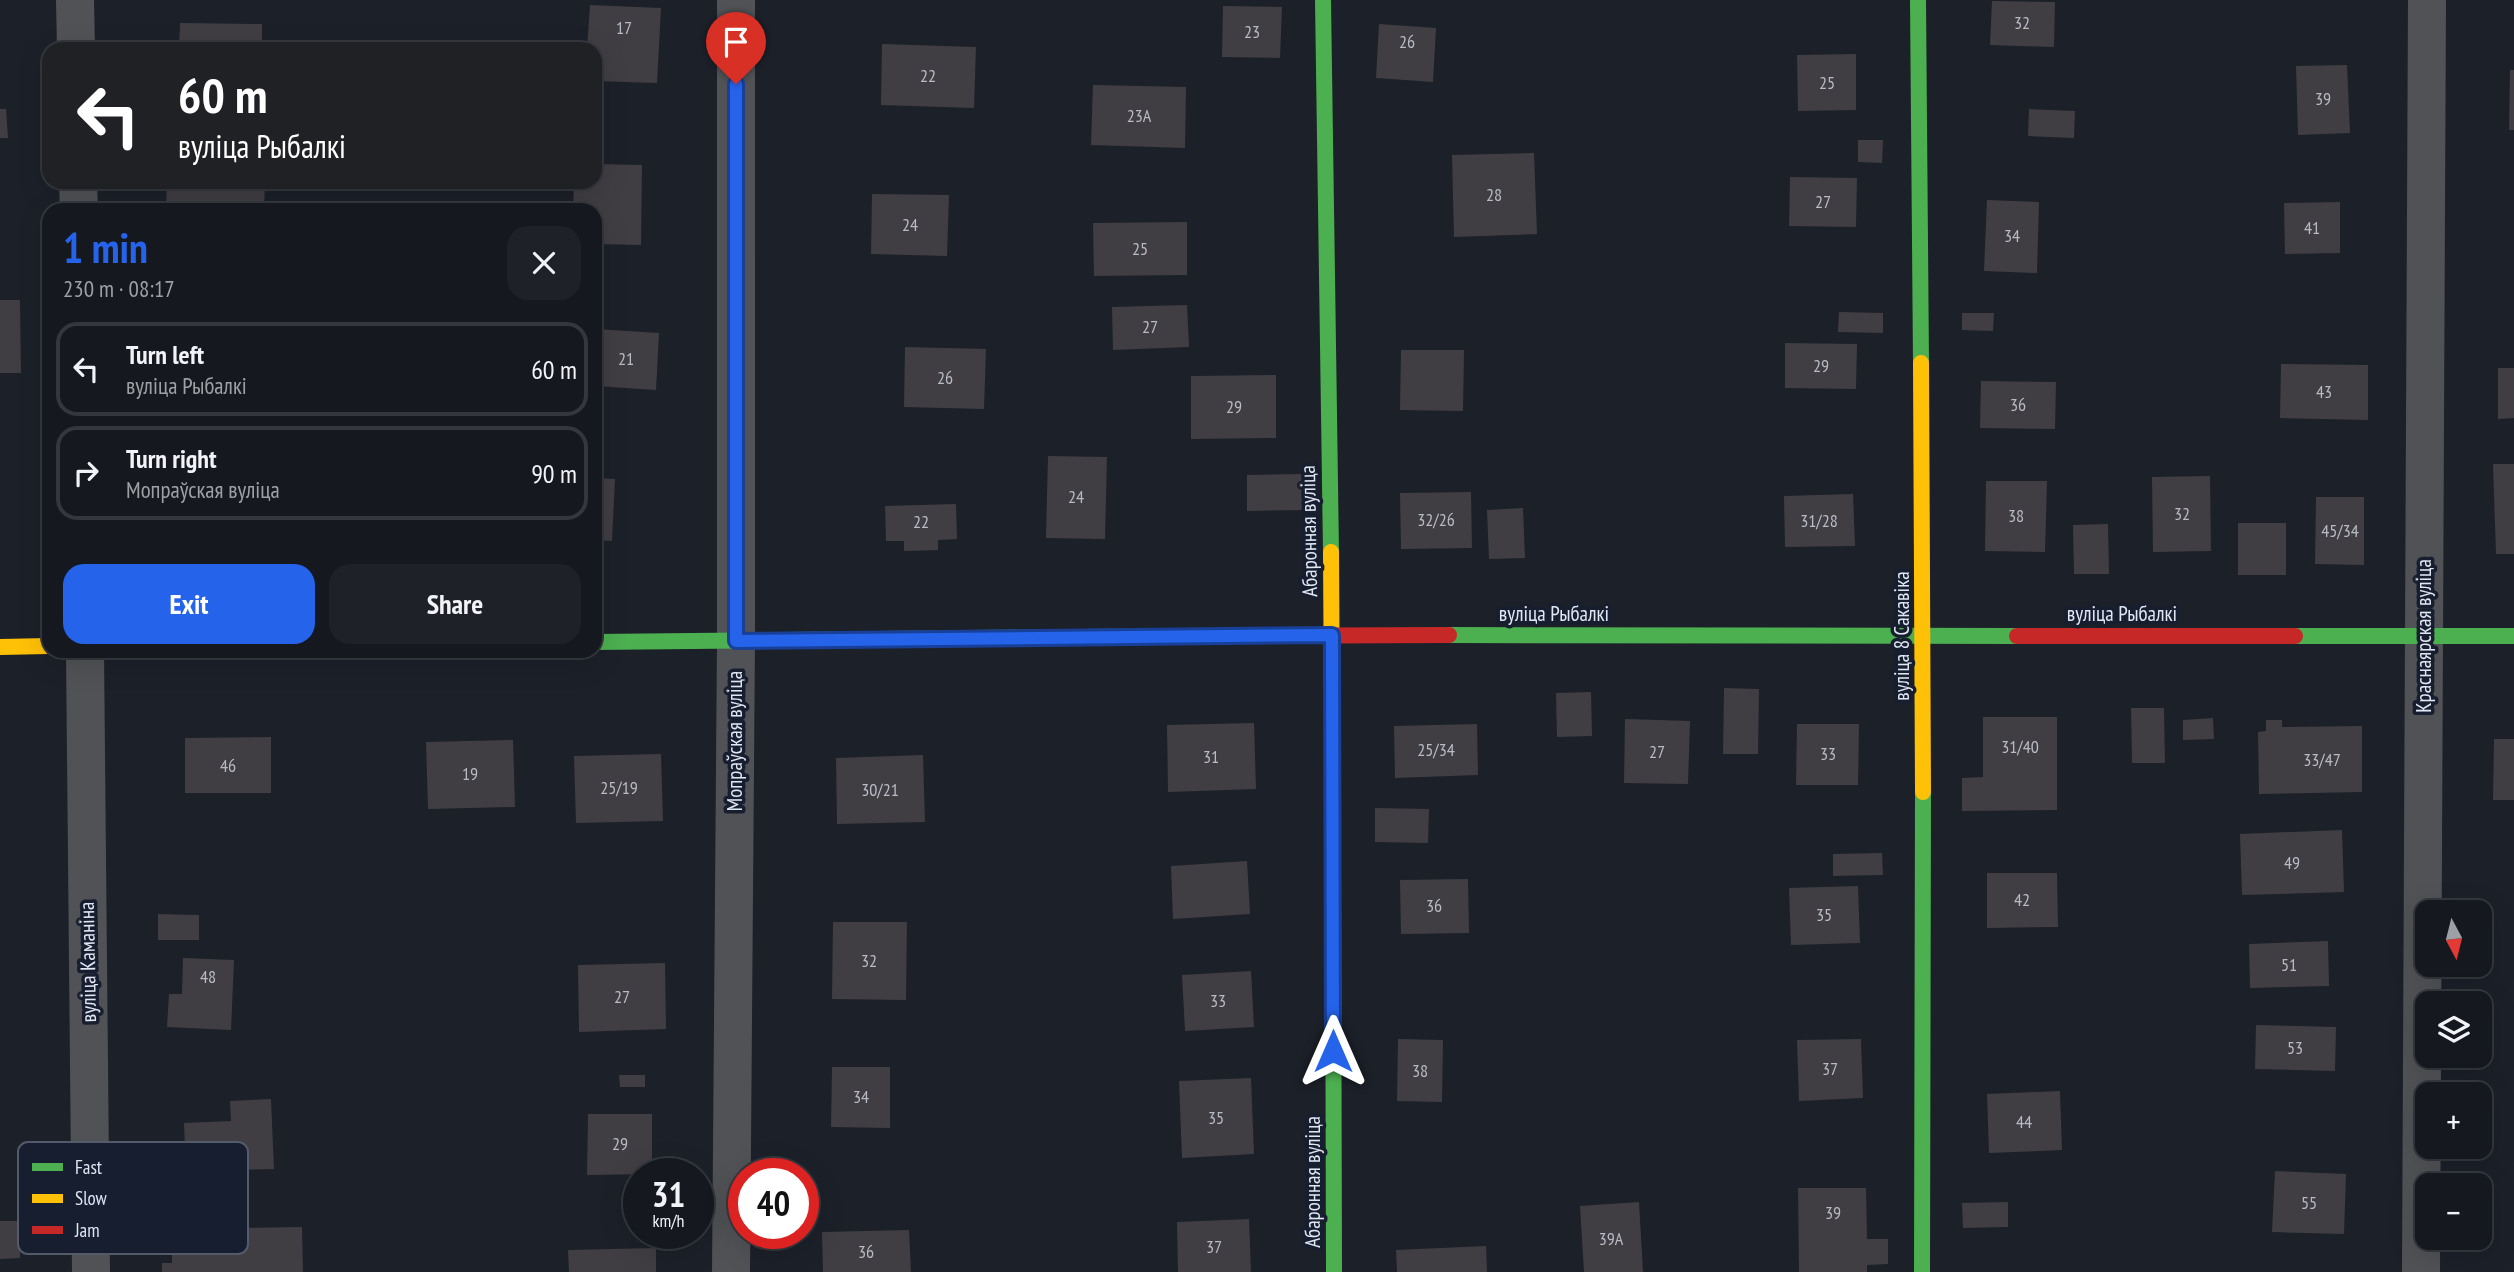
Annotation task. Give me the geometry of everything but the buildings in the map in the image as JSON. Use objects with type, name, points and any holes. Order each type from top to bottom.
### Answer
[{"type":"street","points":[[75,0],[76,42]]},
{"type":"street","name":"Мопраўская вуліца","points":[[731,1272],[736,641],[736,0]]},
{"type":"street","name":"Абаронная вуліца","points":[[1322,0],[1332,635],[1334,1272]]},
{"type":"street","name":"вуліца 8 Сакавіка","points":[[1918,0],[1923,635],[1922,1272]]},
{"type":"street","name":"Краснаярская вуліца","points":[[2421,1272],[2427,0]]},
{"type":"street","name":"вуліца Рыбалкі","points":[[602,642],[1332,635],[2514,635]]},
{"type":"street","points":[[0,647],[42,646]]},
{"type":"street","name":"вуліца Каманіна","points":[[85,658],[90,1142]]},
{"type":"street","name":"вуліца Каманіна","points":[[91,1254],[91,1272]]},
{"type":"traffic: fast","points":[[1323,0],[1331,552]]},
{"type":"traffic: fast","points":[[1918,0],[1921,363]]},
{"type":"traffic: fast","points":[[1449,635],[2017,636]]},
{"type":"traffic: fast","points":[[602,642],[1175,636]]},
{"type":"traffic: fast","points":[[2295,636],[2514,636]]},
{"type":"traffic: fast","points":[[1922,1272],[1923,792]]},
{"type":"traffic: fast","points":[[1333,882],[1334,1272]]},
{"type":"traffic: slow","points":[[1921,363],[1923,792]]},
{"type":"traffic: slow","points":[[1331,552],[1333,882]]},
{"type":"traffic: slow","points":[[0,647],[42,646]]},
{"type":"traffic: jam","points":[[1175,636],[1449,635]]},
{"type":"traffic: jam","points":[[2017,636],[2295,636]]},
{"type":"route","points":[[736,84],[736,641],[1332,635],[1333,1051]]}]
